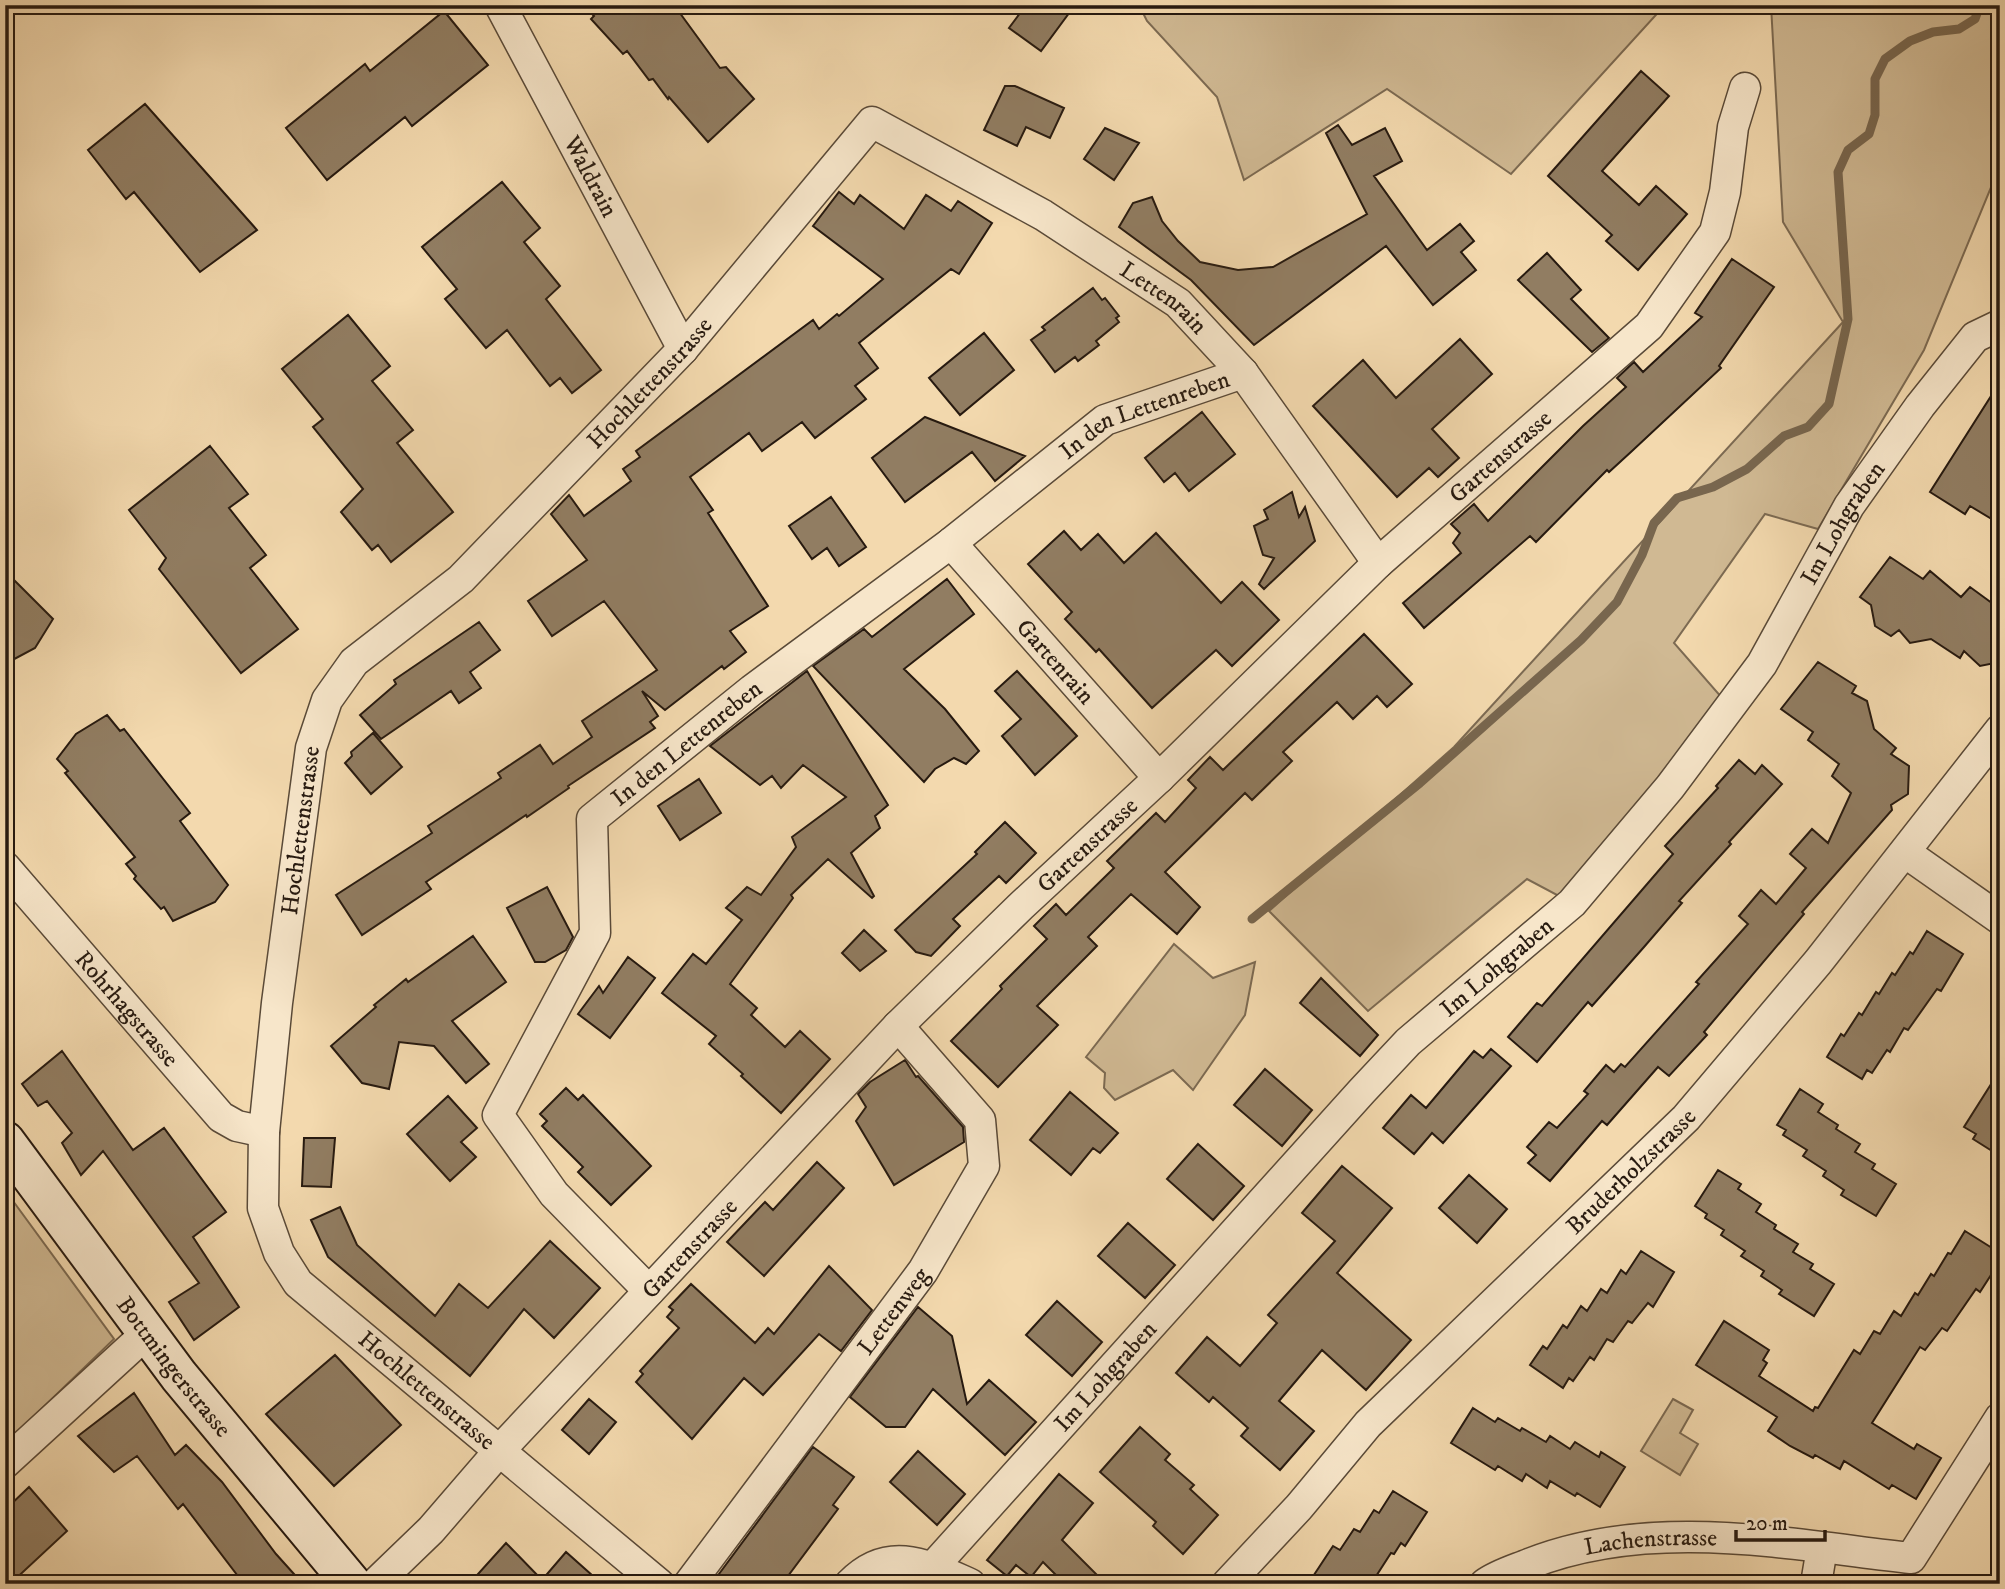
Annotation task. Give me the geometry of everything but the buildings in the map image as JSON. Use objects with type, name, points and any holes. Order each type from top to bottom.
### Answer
[{"type":"main road","name":"Bottmingerstrasse","points":[[5,1141],[147,1333],[225,1433],[352,1584]]},
{"type":"street","name":"Waldrain","points":[[500,5],[683,349]]},
{"type":"street","name":"Gartenstrasse","points":[[375,1584],[431,1530],[500,1450],[898,1026],[1021,906],[1159,778],[1378,563],[1649,326],[1715,232],[1725,192],[1733,127],[1745,88]]},
{"type":"street","name":"Hochlettenstrasse","points":[[659,1584],[298,1283],[279,1253],[263,1208],[264,1132],[277,1003],[310,748],[327,700],[354,662],[461,579],[683,349],[872,122]]},
{"type":"street","name":"Lettenrain","points":[[872,122],[1042,215],[1178,303],[1243,373],[1378,563]]},
{"type":"street","name":"Im Lohgraben","points":[[933,1567],[1408,1042],[1572,903],[1671,787],[1762,664],[1849,506],[1920,405],[1975,337],[2000,325]]},
{"type":"street","name":"In den Lettenreben","points":[[649,1291],[554,1194],[498,1115],[596,933],[592,819],[752,690],[951,543],[1105,420],[1243,373]]},
{"type":"street","name":"Gartenrain","points":[[951,543],[1159,778]]},
{"type":"street","name":"Bruderholzstrasse","points":[[1227,1584],[1299,1507],[1368,1424],[1686,1118],[1818,962],[2000,730]]},
{"type":"street","points":[[1906,853],[2000,919]]},
{"type":"street","name":"Rohrhagstrasse","points":[[5,867],[221,1117],[237,1126],[264,1132]]},
{"type":"street","name":"Lettenweg","points":[[689,1584],[923,1271],[984,1166],[980,1120],[898,1026]]},
{"type":"street","points":[[5,1464],[147,1333]]},
{"type":"street","name":"Lachenstrasse","points":[[1485,1584],[1555,1554],[1624,1541],[1714,1537],[1911,1558],[2000,1419]]},
{"type":"street","points":[[1816,1584],[1822,1548]]},
{"type":"street","points":[[850,1584],[869,1568],[891,1560],[933,1567],[970,1584]]},
{"type":"shaded area","points":[[1139,5],[1665,5],[1511,174],[1387,89],[1244,180],[1217,97],[1147,21]]},
{"type":"shaded area","points":[[1771,5],[2000,5],[2000,177],[1994,180],[1924,350],[1818,529],[1765,514],[1674,643],[1730,707],[1572,903],[1527,879],[1368,1011],[1269,911],[1454,747],[1843,322],[1783,222]]},
{"type":"shaded area","points":[[1174,944],[1213,978],[1255,962],[1245,1015],[1193,1090],[1173,1070],[1115,1100],[1104,1088],[1105,1073],[1086,1057]]},
{"type":"shaded area","points":[[5,1190],[114,1339],[5,1444]]},
{"type":"shaded area","points":[[1673,1399],[1693,1410],[1680,1433],[1698,1444],[1680,1475],[1641,1451]]},
{"type":"waterway","points":[[1252,919],[1420,783],[1581,640],[1617,602],[1642,555],[1654,523],[1677,498],[1713,487],[1747,469],[1784,436],[1808,427],[1829,404],[1848,319],[1838,172],[1848,150],[1869,134],[1875,115],[1875,79],[1885,59],[1910,41],[1933,32],[1959,29],[1975,19],[1980,5]]}]
